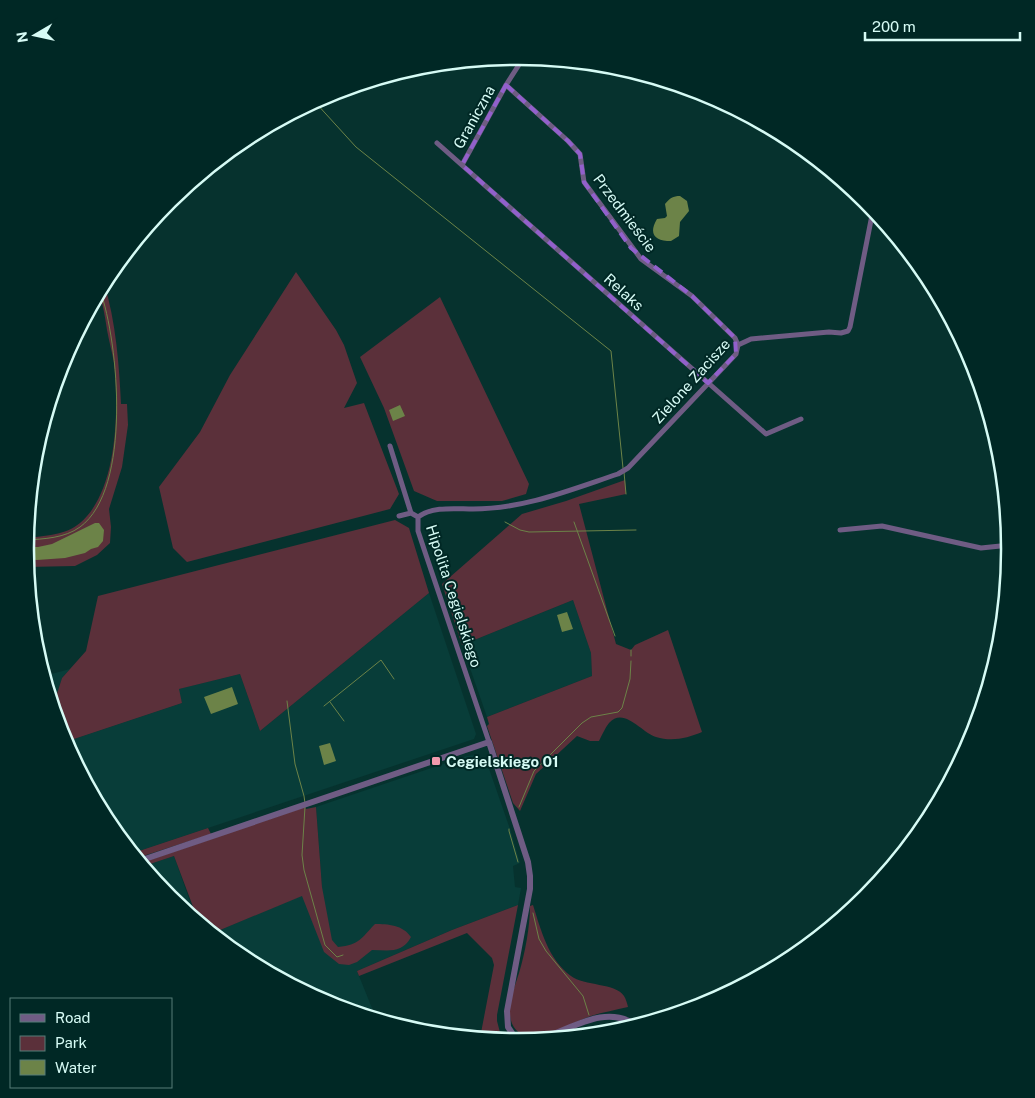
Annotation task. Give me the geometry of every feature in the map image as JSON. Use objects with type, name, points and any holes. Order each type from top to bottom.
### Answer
[{"type":"street","name":"Graniczna","points":[[462,164],[519,65]]},
{"type":"street","name":"Przedmieście","points":[[506,85],[568,140],[580,154],[584,182],[641,259],[692,296],[735,338],[738,345]]},
{"type":"street","name":"Relaks","points":[[437,143],[766,434],[801,419]]},
{"type":"street","name":"Zielone Zacisze","points":[[624,471],[736,354],[738,345],[750,339],[848,331],[871,219]]},
{"type":"street","points":[[390,446],[411,513]]},
{"type":"street","name":"Hipolita Cegielskiego","points":[[511,1033],[508,1027],[506,1011],[530,889],[530,876],[525,850],[418,531],[418,517],[431,510],[489,509],[529,503],[564,493],[624,471]]},
{"type":"street","points":[[398,516],[411,513],[418,517]]},
{"type":"street","points":[[840,530],[882,526],[981,548],[1001,546]]},
{"type":"street","points":[[146,859],[489,742]]},
{"type":"street","points":[[476,748],[493,754]]},
{"type":"street","points":[[561,1031],[604,1016],[614,1016],[625,1020]]},
{"type":"highlighted area","points":[[506,85],[580,154],[584,182],[631,248],[692,296],[735,338],[736,354],[708,383],[462,165]]},
{"type":"shaded area","points":[[429,593],[476,734],[474,739],[140,851],[115,818],[84,763],[73,739],[182,703],[178,689],[240,674],[260,731]]},
{"type":"shaded area","points":[[573,600],[591,653],[592,676],[487,717],[462,645]]},
{"type":"shaded area","points":[[70,669],[62,678],[56,695],[50,674]]},
{"type":"shaded area","points":[[475,755],[486,760],[511,832],[520,863],[513,866],[515,887],[521,888],[518,905],[452,930],[357,971],[373,1010],[332,996],[304,983],[276,968],[220,930],[322,887],[316,807],[467,756]]},
{"type":"shaded area","points":[[174,856],[192,906],[175,891],[151,864]]},
{"type":"green space","points":[[296,272],[336,330],[344,345],[357,383],[344,408],[364,403],[399,494],[390,509],[187,562],[173,548],[159,487],[200,432],[230,375]]},
{"type":"green space","points":[[107,294],[118,358],[121,404],[127,404],[128,425],[122,467],[109,509],[110,543],[97,555],[75,566],[35,567],[34,537],[62,532],[80,523],[93,509],[109,470],[115,425],[116,382],[102,302]]},
{"type":"green space","points":[[440,297],[529,484],[526,494],[502,501],[437,501],[414,491],[384,408],[360,357]]},
{"type":"green space","points":[[625,480],[626,494],[579,504],[616,644],[631,650],[635,645],[668,630],[702,732],[680,739],[668,739],[651,735],[627,719],[621,717],[615,719],[609,723],[599,741],[590,741],[577,736],[536,774],[520,811],[513,803],[487,726],[489,724],[487,717],[592,676],[591,653],[573,600],[462,645],[442,584],[522,514]]},
{"type":"green space","points":[[395,520],[409,528],[429,593],[260,731],[240,674],[179,689],[182,703],[73,739],[56,695],[62,678],[86,651],[98,596]]},
{"type":"green space","points":[[305,807],[306,809],[316,807],[322,887],[332,940],[338,947],[351,945],[360,940],[375,924],[395,926],[404,930],[411,937],[399,949],[372,950],[357,962],[349,965],[339,964],[324,952],[302,896],[220,930],[193,908],[174,856],[151,864],[148,861]]},
{"type":"green space","points":[[208,828],[211,834],[144,856],[140,851]]},
{"type":"green space","points":[[518,905],[497,1015],[500,1032],[481,1032],[494,965],[492,958],[467,933],[359,976],[357,971],[452,930]]},
{"type":"green space","points":[[533,905],[546,944],[563,969],[571,976],[584,982],[620,992],[625,997],[628,1007],[591,1016],[553,1032],[518,1032],[510,1018],[510,1004],[525,949],[530,906]]},
{"type":"water","points":[[675,196],[680,196],[687,201],[689,211],[680,222],[679,236],[671,241],[661,240],[653,233],[654,224],[657,219],[667,216],[665,204],[668,200]]},
{"type":"water","points":[[400,405],[405,416],[393,421],[389,410]]},
{"type":"water","points":[[95,523],[99,523],[104,530],[103,541],[98,547],[85,553],[65,558],[34,560],[34,547],[52,544]]},
{"type":"water","points":[[567,612],[573,629],[562,632],[557,615]]},
{"type":"water","points":[[232,687],[238,704],[211,714],[204,697]]},
{"type":"water","points":[[330,743],[336,761],[324,765],[319,746]]},
{"type":"waterway","points":[[320,108],[356,147],[611,351],[623,468]]},
{"type":"waterway","points":[[34,539],[61,536],[80,527],[97,508],[108,481],[114,449],[117,414],[116,378],[112,344],[103,300]]},
{"type":"waterway","points":[[624,472],[626,494]]},
{"type":"waterway","points":[[505,522],[520,530],[529,532],[636,530]]},
{"type":"waterway","points":[[574,522],[615,636]]},
{"type":"waterway","points":[[631,650],[631,656]]},
{"type":"waterway","points":[[324,706],[381,660],[394,679]]},
{"type":"waterway","points":[[519,807],[534,771],[582,723],[591,717],[618,712],[622,708],[630,679],[631,661]]},
{"type":"waterway","points":[[287,701],[295,764],[305,803]]},
{"type":"waterway","points":[[330,702],[344,721]]},
{"type":"waterway","points":[[305,807],[302,855],[304,870],[325,945],[337,957],[343,955]]},
{"type":"waterway","points":[[509,829],[518,862]]},
{"type":"waterway","points":[[533,913],[539,939],[546,951],[583,996],[589,1015]]},
{"type":"place","name":"Cegielskiego 01","points":[[436,761]]}]
